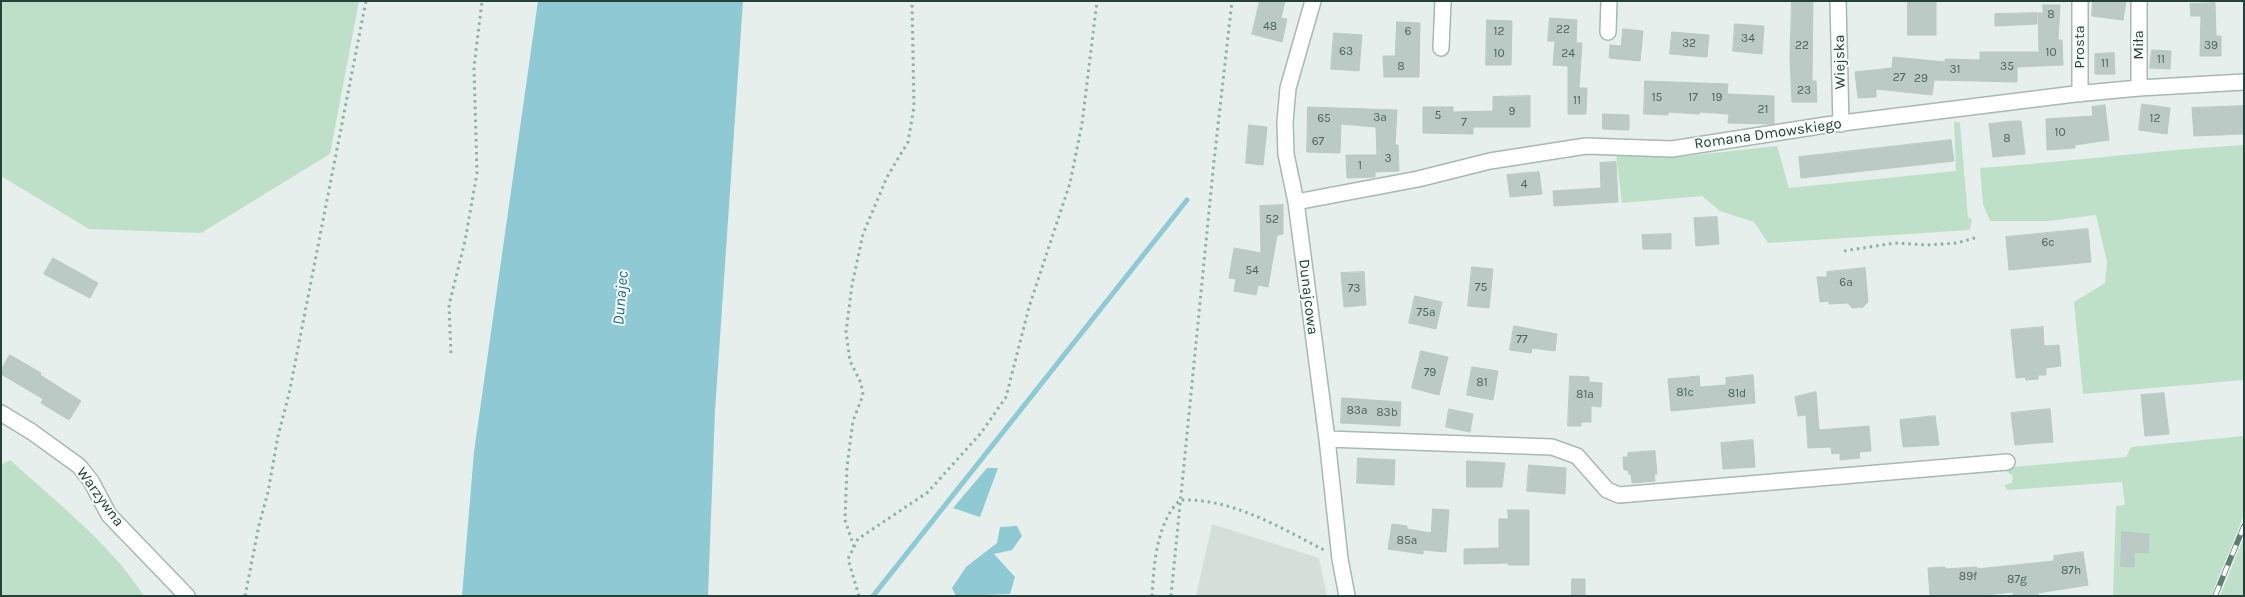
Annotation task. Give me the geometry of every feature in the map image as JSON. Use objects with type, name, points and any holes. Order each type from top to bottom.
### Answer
[{"type":"street","name":"Dunajcowa","points":[[1313,1],[1288,88],[1285,122],[1286,154],[1296,202],[1327,439],[1340,559],[1348,596]]},
{"type":"street","points":[[1441,48],[1443,1]]},
{"type":"street","points":[[1608,32],[1609,1]]},
{"type":"street","name":"Wiejska","points":[[1838,1],[1841,124]]},
{"type":"street","name":"Prosta","points":[[2080,1],[2080,94]]},
{"type":"street","name":"Miła","points":[[2139,1],[2139,88]]},
{"type":"street","name":"Romana Dmowskiego","points":[[1296,202],[1418,179],[1490,161],[1542,151],[1586,146],[1672,149],[1841,124],[2080,94],[2139,88],[2244,82]]},
{"type":"street","name":"Warzywna","points":[[2,416],[32,432],[79,466],[90,481],[109,515],[187,596]]},
{"type":"street","points":[[1327,439],[1552,446],[1578,456],[1607,490],[1619,495],[2007,462]]},
{"type":"path","points":[[245,596],[288,394],[366,1]]},
{"type":"path","points":[[451,353],[449,305],[465,241],[477,173],[474,67],[482,1]]},
{"type":"path","points":[[854,548],[845,520],[848,467],[853,421],[863,395],[861,383],[850,360],[846,332],[852,285],[863,234],[887,177],[908,142],[914,107],[912,1]]},
{"type":"path","points":[[859,596],[848,559],[858,538],[928,492],[981,433],[1006,397],[1029,307],[1070,182],[1082,124],[1097,1]]},
{"type":"path","points":[[1171,596],[1232,1]]},
{"type":"path","points":[[1844,251],[1895,243],[1926,245],[1957,242],[1978,237]]},
{"type":"path","points":[[1152,596],[1154,568],[1164,522],[1172,507],[1180,500],[1196,500],[1230,506],[1262,519],[1340,559]]},
{"type":"shaded area","points":[[1212,524],[1319,558],[1327,596],[1196,596]]},
{"type":"green space","points":[[1,1],[359,1],[330,154],[201,233],[89,229],[1,176]]},
{"type":"green space","points":[[1954,121],[1960,123],[1968,217],[1972,220],[1970,230],[1768,243],[1754,222],[1720,211],[1702,196],[1622,203],[1616,154],[1678,157],[1777,146],[1789,188],[1956,171]]},
{"type":"green space","points":[[2244,145],[2244,380],[2083,394],[2074,302],[2105,283],[2107,262],[2096,215],[2048,221],[1990,221],[1983,204],[1980,168]]},
{"type":"green space","points":[[2244,436],[2244,515],[2211,596],[2113,596],[2116,506],[2125,505],[2122,482],[2007,490],[2004,485],[2012,483],[2013,476],[2001,468],[2126,457],[2131,447]]},
{"type":"green space","points":[[10,460],[99,541],[115,558],[144,596],[1,596],[1,465]]},
{"type":"green space","points":[[2244,537],[2244,596],[2220,596],[2241,544]]},
{"type":"water","name":"Dunajec","points":[[538,1],[743,1],[715,411],[708,596],[462,596],[474,452]]},
{"type":"water","points":[[987,468],[998,468],[980,517],[953,508]]},
{"type":"water","points":[[1017,526],[1022,536],[1012,550],[994,554],[1015,577],[1010,594],[956,596],[952,588],[966,567],[997,543],[1000,527]]},
{"type":"building","points":[[1260,1],[1285,1],[1281,18],[1287,19],[1282,42],[1252,34]]},
{"type":"building","points":[[1792,1],[1813,1],[1812,81],[1816,81],[1817,102],[1792,102],[1790,59]]},
{"type":"building","points":[[1908,1],[1936,1],[1936,35],[1908,35]]},
{"type":"building","points":[[2093,1],[2126,1],[2123,20],[2092,16]]},
{"type":"building","points":[[2215,3],[2216,36],[2221,36],[2221,56],[2200,56],[2201,16],[2191,16],[2190,4]]},
{"type":"building","points":[[2043,5],[2060,5],[2058,40],[2062,40],[2063,65],[2017,67],[2017,82],[1934,80],[1932,95],[1876,89],[1876,97],[1858,98],[1855,72],[1892,68],[1893,57],[1945,62],[1945,59],[1980,60],[1980,52],[2039,52],[2038,13],[2043,13]]},
{"type":"building","points":[[2037,13],[2037,24],[1995,26],[1995,14]]},
{"type":"building","points":[[1550,18],[1577,20],[1576,43],[1582,43],[1579,88],[1587,88],[1586,114],[1568,114],[1568,66],[1553,65],[1555,41],[1548,41]]},
{"type":"building","points":[[1487,20],[1512,21],[1511,65],[1486,65]]},
{"type":"building","points":[[1397,22],[1420,23],[1419,77],[1384,77],[1383,56],[1395,56]]},
{"type":"building","points":[[1735,24],[1764,26],[1762,54],[1733,51]]},
{"type":"building","points":[[1623,29],[1643,31],[1640,61],[1609,58],[1610,45],[1621,46]]},
{"type":"building","points":[[1672,32],[1709,35],[1707,57],[1670,54]]},
{"type":"building","points":[[1334,33],[1362,35],[1359,71],[1331,69]]},
{"type":"building","points":[[2152,50],[2171,51],[2170,69],[2150,68]]},
{"type":"building","points":[[2114,53],[2115,74],[2095,74],[2095,54]]},
{"type":"building","points":[[1645,81],[1728,84],[1727,94],[1774,96],[1774,124],[1728,123],[1729,114],[1668,112],[1668,115],[1644,114]]},
{"type":"building","points":[[1530,96],[1530,127],[1473,127],[1473,134],[1423,133],[1423,107],[1453,107],[1453,112],[1493,111],[1493,97]]},
{"type":"building","points":[[2142,104],[2170,108],[2167,134],[2139,130]]},
{"type":"building","points":[[2105,105],[2109,140],[2075,145],[2075,148],[2047,150],[2046,119],[2093,116],[2092,107]]},
{"type":"building","points":[[2244,106],[2244,134],[2194,136],[2192,108]]},
{"type":"building","points":[[1308,107],[1397,110],[1395,145],[1398,145],[1399,171],[1375,172],[1375,177],[1347,178],[1346,155],[1377,155],[1376,127],[1341,124],[1340,153],[1307,152]]},
{"type":"building","points":[[1603,114],[1629,115],[1629,130],[1603,129]]},
{"type":"building","points":[[2021,121],[2025,154],[1993,157],[1989,124]]},
{"type":"building","points":[[1249,125],[1267,127],[1263,165],[1246,163]]},
{"type":"building","points":[[1951,140],[1954,161],[1801,178],[1799,157]]},
{"type":"building","points":[[1616,162],[1618,202],[1554,206],[1553,191],[1601,188],[1600,163]]},
{"type":"building","points":[[1539,172],[1542,194],[1510,197],[1507,175]]},
{"type":"building","points":[[1283,205],[1283,234],[1277,235],[1268,287],[1258,285],[1256,295],[1234,291],[1236,279],[1229,278],[1234,248],[1261,253],[1260,206]]},
{"type":"building","points":[[1717,217],[1719,244],[1696,246],[1694,218]]},
{"type":"building","points":[[2088,229],[2091,262],[2009,270],[2006,237]]},
{"type":"building","points":[[1671,234],[1671,249],[1643,249],[1642,235]]},
{"type":"building","points":[[53,258],[98,283],[90,298],[44,274]]},
{"type":"building","points":[[1472,267],[1493,269],[1489,308],[1468,306]]},
{"type":"building","points":[[1865,268],[1868,302],[1863,307],[1852,308],[1848,303],[1829,304],[1829,301],[1820,302],[1817,277],[1827,277],[1827,272]]},
{"type":"building","points":[[1364,272],[1366,305],[1344,307],[1341,273]]},
{"type":"building","points":[[1415,296],[1442,302],[1436,329],[1409,323]]},
{"type":"building","points":[[1514,326],[1557,334],[1555,351],[1532,348],[1531,353],[1510,350]]},
{"type":"building","points":[[2043,327],[2044,346],[2059,345],[2061,366],[2046,368],[2046,375],[2038,375],[2038,379],[2026,380],[2025,377],[2016,378],[2011,330]]},
{"type":"building","points":[[1421,351],[1448,357],[1439,395],[1412,388]]},
{"type":"building","points":[[10,355],[41,373],[40,375],[81,401],[69,420],[41,403],[43,399],[1,374],[1,370]]},
{"type":"building","points":[[1472,367],[1498,371],[1493,400],[1467,395]]},
{"type":"building","points":[[1753,375],[1755,403],[1671,411],[1668,379],[1699,376],[1700,387],[1726,385],[1726,378]]},
{"type":"building","points":[[1570,376],[1589,377],[1589,382],[1602,383],[1601,407],[1591,406],[1591,422],[1581,422],[1581,426],[1568,426]]},
{"type":"building","points":[[1816,392],[1819,430],[1869,426],[1871,451],[1859,452],[1860,458],[1840,460],[1840,453],[1832,454],[1831,447],[1808,448],[1806,415],[1798,416],[1795,397]]},
{"type":"building","points":[[2164,393],[2169,434],[2145,436],[2141,395]]},
{"type":"building","points":[[1342,398],[1401,402],[1400,426],[1341,423]]},
{"type":"building","points":[[1449,409],[1473,414],[1470,432],[1446,427]]},
{"type":"building","points":[[2050,409],[2053,442],[2015,445],[2011,413]]},
{"type":"building","points":[[1935,416],[1939,445],[1903,447],[1900,420]]},
{"type":"building","points":[[1753,440],[1755,467],[1723,469],[1721,443]]},
{"type":"building","points":[[1655,451],[1657,474],[1654,474],[1655,481],[1632,483],[1631,474],[1629,474],[1628,470],[1624,470],[1623,457],[1628,457],[1628,453]]},
{"type":"building","points":[[1358,458],[1395,460],[1394,485],[1357,483]]},
{"type":"building","points":[[1467,461],[1505,463],[1502,487],[1467,487]]},
{"type":"building","points":[[1529,465],[1566,468],[1565,494],[1527,491]]},
{"type":"building","points":[[1433,509],[1449,510],[1446,552],[1423,550],[1423,554],[1388,549],[1392,524],[1431,533]]},
{"type":"building","points":[[1508,510],[1529,510],[1529,565],[1508,565],[1508,563],[1464,564],[1464,549],[1499,548],[1499,519],[1508,519]]},
{"type":"building","points":[[2122,532],[2149,534],[2148,553],[2134,552],[2134,567],[2121,566]]},
{"type":"building","points":[[2083,552],[2088,585],[2038,593],[2038,596],[2013,596],[2013,592],[1976,596],[1930,596],[1928,568],[1977,567],[1977,569],[2054,561],[2054,556]]},
{"type":"building","points":[[1572,579],[1585,579],[1585,596],[1572,596]]},
{"type":"waterway","points":[[873,596],[1187,200]]},
{"type":"railway","points":[[2215,596],[2244,526]]}]
